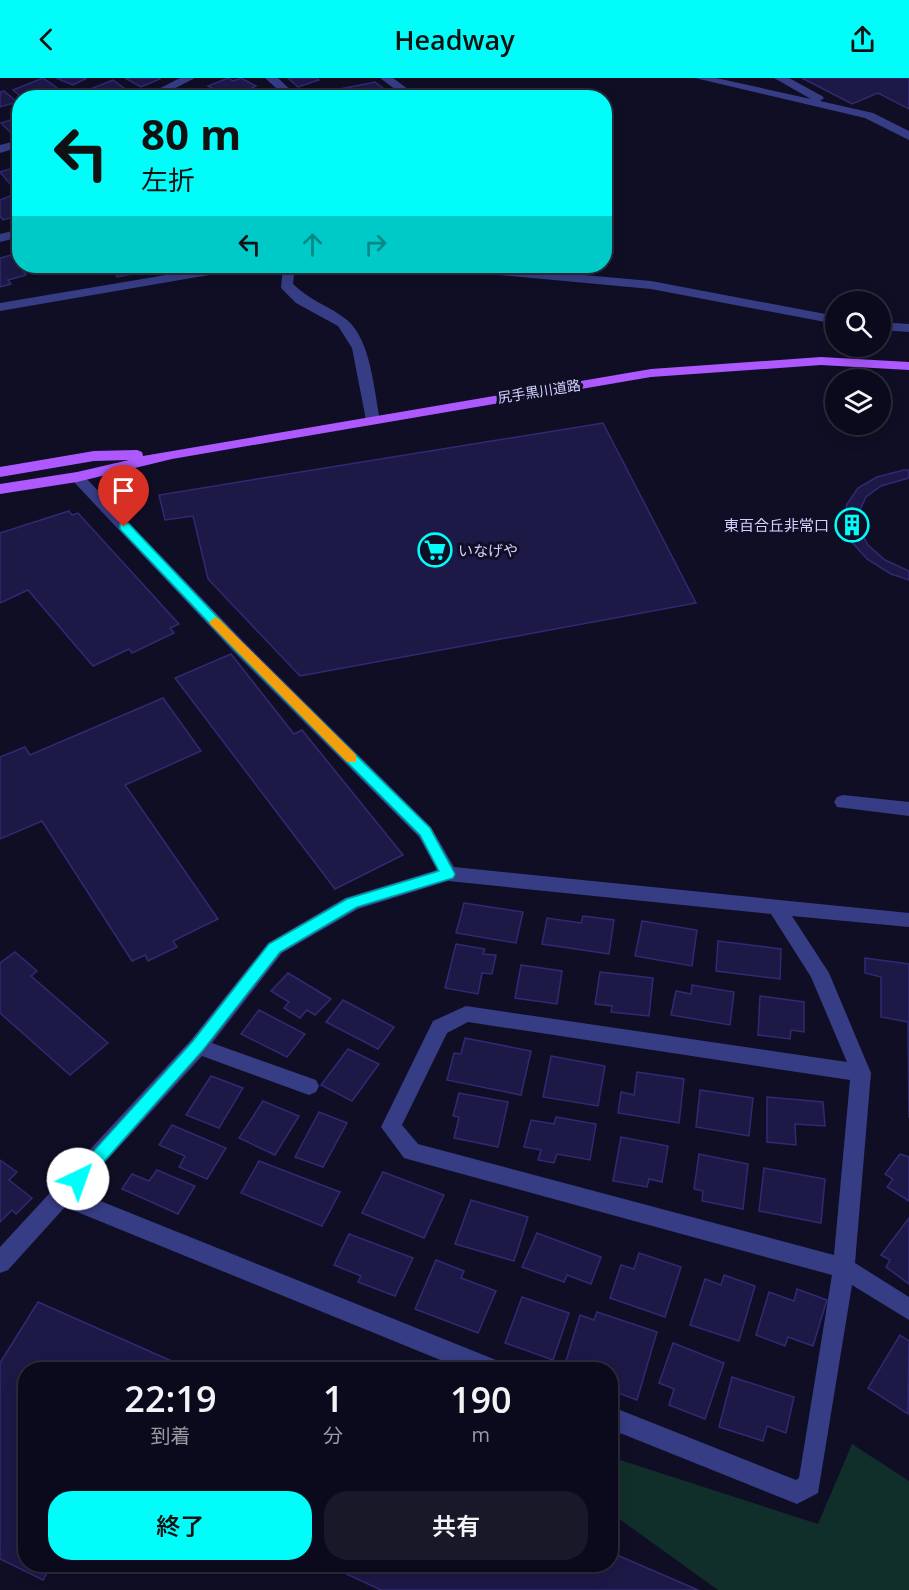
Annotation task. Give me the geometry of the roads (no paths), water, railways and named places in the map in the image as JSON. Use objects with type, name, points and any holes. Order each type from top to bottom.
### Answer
[{"type":"main road","name":"尻手黒川道路","points":[[0,489],[77,477],[172,454],[651,373],[821,361],[909,366]]},
{"type":"main road","name":"尻手黒川道路","points":[[0,472],[94,456],[172,454]]},
{"type":"street","points":[[163,90],[189,78]]},
{"type":"street","points":[[271,78],[285,90]]},
{"type":"street","points":[[386,78],[403,90]]},
{"type":"street","points":[[700,78],[869,116],[909,136]]},
{"type":"street","points":[[780,78],[841,110]]},
{"type":"street","points":[[0,307],[200,273]]},
{"type":"street","points":[[288,273],[286,285],[301,300],[344,323],[359,348],[374,420]]},
{"type":"street","points":[[522,273],[651,285],[825,318]]},
{"type":"street","points":[[891,327],[909,328]]},
{"type":"street","points":[[77,477],[238,646],[425,832],[448,874]]},
{"type":"street","points":[[843,802],[894,809],[909,808]]},
{"type":"street","points":[[0,1263],[198,1046],[274,948],[352,903],[448,874],[909,921]]},
{"type":"street","points":[[618,1420],[797,1492],[810,1485],[844,1268],[861,1073],[850,1041],[819,973],[777,908]]},
{"type":"street","points":[[861,1073],[466,1014],[440,1027],[391,1127],[411,1151],[844,1268],[909,1309]]},
{"type":"street","points":[[198,1046],[309,1086]]},
{"type":"street","points":[[63,1196],[474,1362]]},
{"type":"place","name":"東百合丘非常口","points":[[852,525]]},
{"type":"place","name":"いなげや","points":[[435,550]]}]
